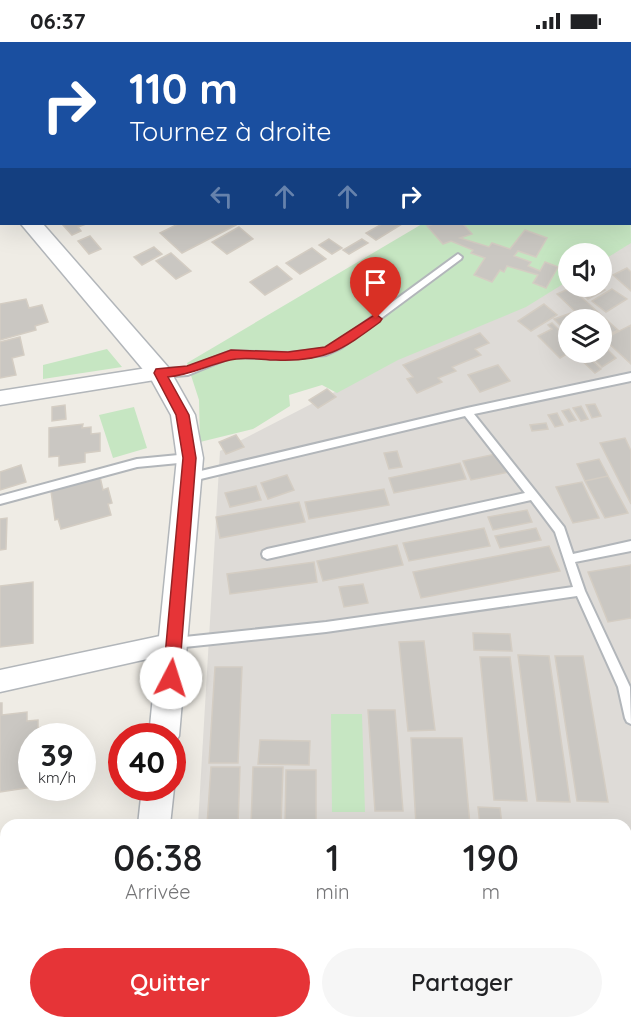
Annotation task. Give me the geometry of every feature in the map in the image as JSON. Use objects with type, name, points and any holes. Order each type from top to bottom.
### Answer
[{"type":"street","points":[[33,225],[160,373],[183,415],[189,468],[165,723]]},
{"type":"street","points":[[0,398],[160,373]]},
{"type":"street","points":[[0,681],[174,643]]},
{"type":"street","points":[[155,819],[157,801]]},
{"type":"lane","points":[[160,373],[188,371],[231,354],[288,356],[326,352],[339,346],[458,257]]},
{"type":"lane","points":[[0,500],[137,463],[189,468],[631,377]]},
{"type":"lane","points":[[467,412],[560,530],[580,591],[628,687],[631,718]]},
{"type":"lane","points":[[267,554],[531,496]]},
{"type":"lane","points":[[569,559],[631,546]]},
{"type":"lane","points":[[174,643],[326,627],[580,591]]},
{"type":"shaded area","points":[[631,240],[631,819],[198,819],[220,451],[558,277],[558,297],[612,297],[612,250]]},
{"type":"green space","points":[[420,225],[631,225],[631,243],[612,255],[612,243],[558,243],[558,287],[526,307],[398,360],[337,393],[322,385],[289,395],[290,406],[253,429],[200,442],[199,400],[187,363]]},
{"type":"green space","points":[[107,349],[122,367],[43,379],[43,365]]},
{"type":"green space","points":[[134,407],[147,448],[113,458],[99,415]]},
{"type":"green space","points":[[331,714],[362,714],[365,812],[332,812]]},
{"type":"building","points":[[63,225],[83,225],[78,227],[81,231],[72,235]]},
{"type":"building","points":[[176,225],[236,225],[182,253],[160,233]]},
{"type":"building","points":[[380,225],[400,225],[376,240],[366,233]]},
{"type":"building","points":[[464,225],[472,234],[460,238],[489,247],[492,243],[510,249],[525,230],[547,238],[536,257],[518,251],[514,256],[531,262],[528,266],[540,271],[545,262],[558,267],[546,288],[533,283],[538,275],[507,266],[504,272],[500,270],[492,282],[474,275],[485,258],[451,241],[443,244],[427,226]]},
{"type":"building","points":[[239,227],[253,239],[227,254],[212,242]]},
{"type":"building","points":[[90,236],[101,249],[89,254],[78,241]]},
{"type":"building","points":[[329,239],[342,248],[332,254],[319,245]]},
{"type":"building","points":[[362,239],[368,243],[349,254],[343,250]]},
{"type":"building","points":[[154,247],[162,254],[142,265],[134,257]]},
{"type":"building","points":[[312,248],[326,259],[300,274],[286,263]]},
{"type":"building","points":[[171,253],[191,271],[176,279],[156,261]]},
{"type":"building","points":[[277,266],[292,279],[265,295],[250,282]]},
{"type":"building","points":[[627,268],[631,272],[631,291],[613,275]]},
{"type":"building","points":[[612,289],[627,299],[611,309],[602,309],[592,301],[599,297],[612,297]]},
{"type":"building","points":[[560,297],[581,297],[594,309],[573,309]]},
{"type":"building","points":[[26,299],[29,308],[42,305],[48,322],[35,326],[36,330],[0,340],[0,304]]},
{"type":"building","points":[[544,304],[557,315],[531,331],[518,321]]},
{"type":"building","points":[[552,323],[558,329],[558,356],[538,336],[552,329],[548,325]]},
{"type":"building","points":[[612,325],[618,330],[612,333]]},
{"type":"building","points":[[631,325],[631,364],[612,346],[612,335]]},
{"type":"building","points":[[480,333],[489,343],[475,349],[481,355],[452,367],[456,371],[438,378],[442,382],[417,393],[407,379],[413,377],[403,365]]},
{"type":"building","points":[[20,337],[24,355],[12,358],[16,375],[0,378],[0,342]]},
{"type":"building","points":[[585,363],[595,363],[601,369],[595,373]]},
{"type":"building","points":[[498,365],[510,381],[480,392],[468,375]]},
{"type":"building","points":[[327,389],[336,397],[318,408],[309,400]]},
{"type":"building","points":[[595,404],[601,416],[592,418],[586,405]]},
{"type":"building","points":[[65,405],[66,419],[52,421],[52,407]]},
{"type":"building","points":[[581,406],[588,419],[581,421],[573,408]]},
{"type":"building","points":[[569,409],[576,420],[569,422],[562,411]]},
{"type":"building","points":[[557,413],[563,425],[555,427],[548,415]]},
{"type":"building","points":[[546,423],[548,429],[532,431],[530,425]]},
{"type":"building","points":[[83,424],[82,428],[91,427],[91,434],[100,433],[100,451],[85,453],[85,462],[59,466],[59,456],[49,457],[49,428]]},
{"type":"building","points":[[236,435],[244,447],[226,454],[219,442]]},
{"type":"building","points":[[625,438],[631,451],[631,504],[600,443]]},
{"type":"building","points":[[397,451],[402,467],[389,469],[384,453]]},
{"type":"building","points":[[500,453],[509,472],[471,480],[463,461]]},
{"type":"building","points":[[599,459],[608,476],[585,481],[577,464]]},
{"type":"building","points":[[460,463],[466,479],[394,493],[389,478]]},
{"type":"building","points":[[21,465],[26,482],[0,490],[0,472]]},
{"type":"building","points":[[287,475],[294,490],[268,499],[261,483]]},
{"type":"building","points":[[608,476],[628,513],[605,518],[585,481]]},
{"type":"building","points":[[100,477],[103,490],[108,488],[112,503],[108,504],[111,515],[61,529],[58,519],[55,520],[51,491]]},
{"type":"building","points":[[582,482],[599,518],[573,523],[556,487]]},
{"type":"building","points":[[256,486],[261,500],[230,507],[225,493]]},
{"type":"building","points":[[384,489],[389,505],[309,519],[305,502]]},
{"type":"building","points":[[299,502],[305,522],[220,538],[216,517]]},
{"type":"building","points":[[527,510],[532,522],[493,530],[488,517]]},
{"type":"building","points":[[7,518],[6,549],[0,550],[0,519]]},
{"type":"building","points":[[484,528],[490,546],[409,561],[403,543]]},
{"type":"building","points":[[536,528],[541,540],[500,548],[495,536]]},
{"type":"building","points":[[397,545],[403,565],[323,581],[317,561]]},
{"type":"building","points":[[549,546],[560,571],[421,598],[413,572]]},
{"type":"building","points":[[314,562],[317,582],[230,594],[227,574]]},
{"type":"building","points":[[631,565],[631,618],[608,622],[588,572]]},
{"type":"building","points":[[33,582],[33,643],[0,647],[0,586]]},
{"type":"building","points":[[363,584],[368,603],[344,607],[339,587]]},
{"type":"building","points":[[473,633],[510,634],[512,651],[474,650]]},
{"type":"building","points":[[424,641],[435,730],[408,731],[399,642]]},
{"type":"building","points":[[518,655],[549,656],[570,802],[537,801]]},
{"type":"building","points":[[555,656],[583,656],[608,802],[577,801]]},
{"type":"building","points":[[480,657],[510,657],[527,801],[494,800]]},
{"type":"building","points":[[215,667],[242,667],[238,763],[209,763]]},
{"type":"building","points":[[0,703],[2,703],[2,715],[27,712],[27,721],[38,720],[38,723],[18,723],[18,789],[0,792]]},
{"type":"building","points":[[368,710],[395,710],[403,811],[375,811]]},
{"type":"building","points":[[411,738],[462,738],[469,819],[416,819]]},
{"type":"building","points":[[260,740],[310,741],[309,765],[258,764]]},
{"type":"building","points":[[211,767],[240,767],[238,819],[207,819]]},
{"type":"building","points":[[253,767],[283,767],[281,819],[251,819]]},
{"type":"building","points":[[286,770],[316,770],[316,819],[285,819]]},
{"type":"building","points":[[478,807],[500,808],[501,819],[479,819]]},
{"type":"route","points":[[171,678],[190,458],[183,415],[160,373],[188,371],[231,354],[288,356],[326,352],[339,346],[376,319]]}]
